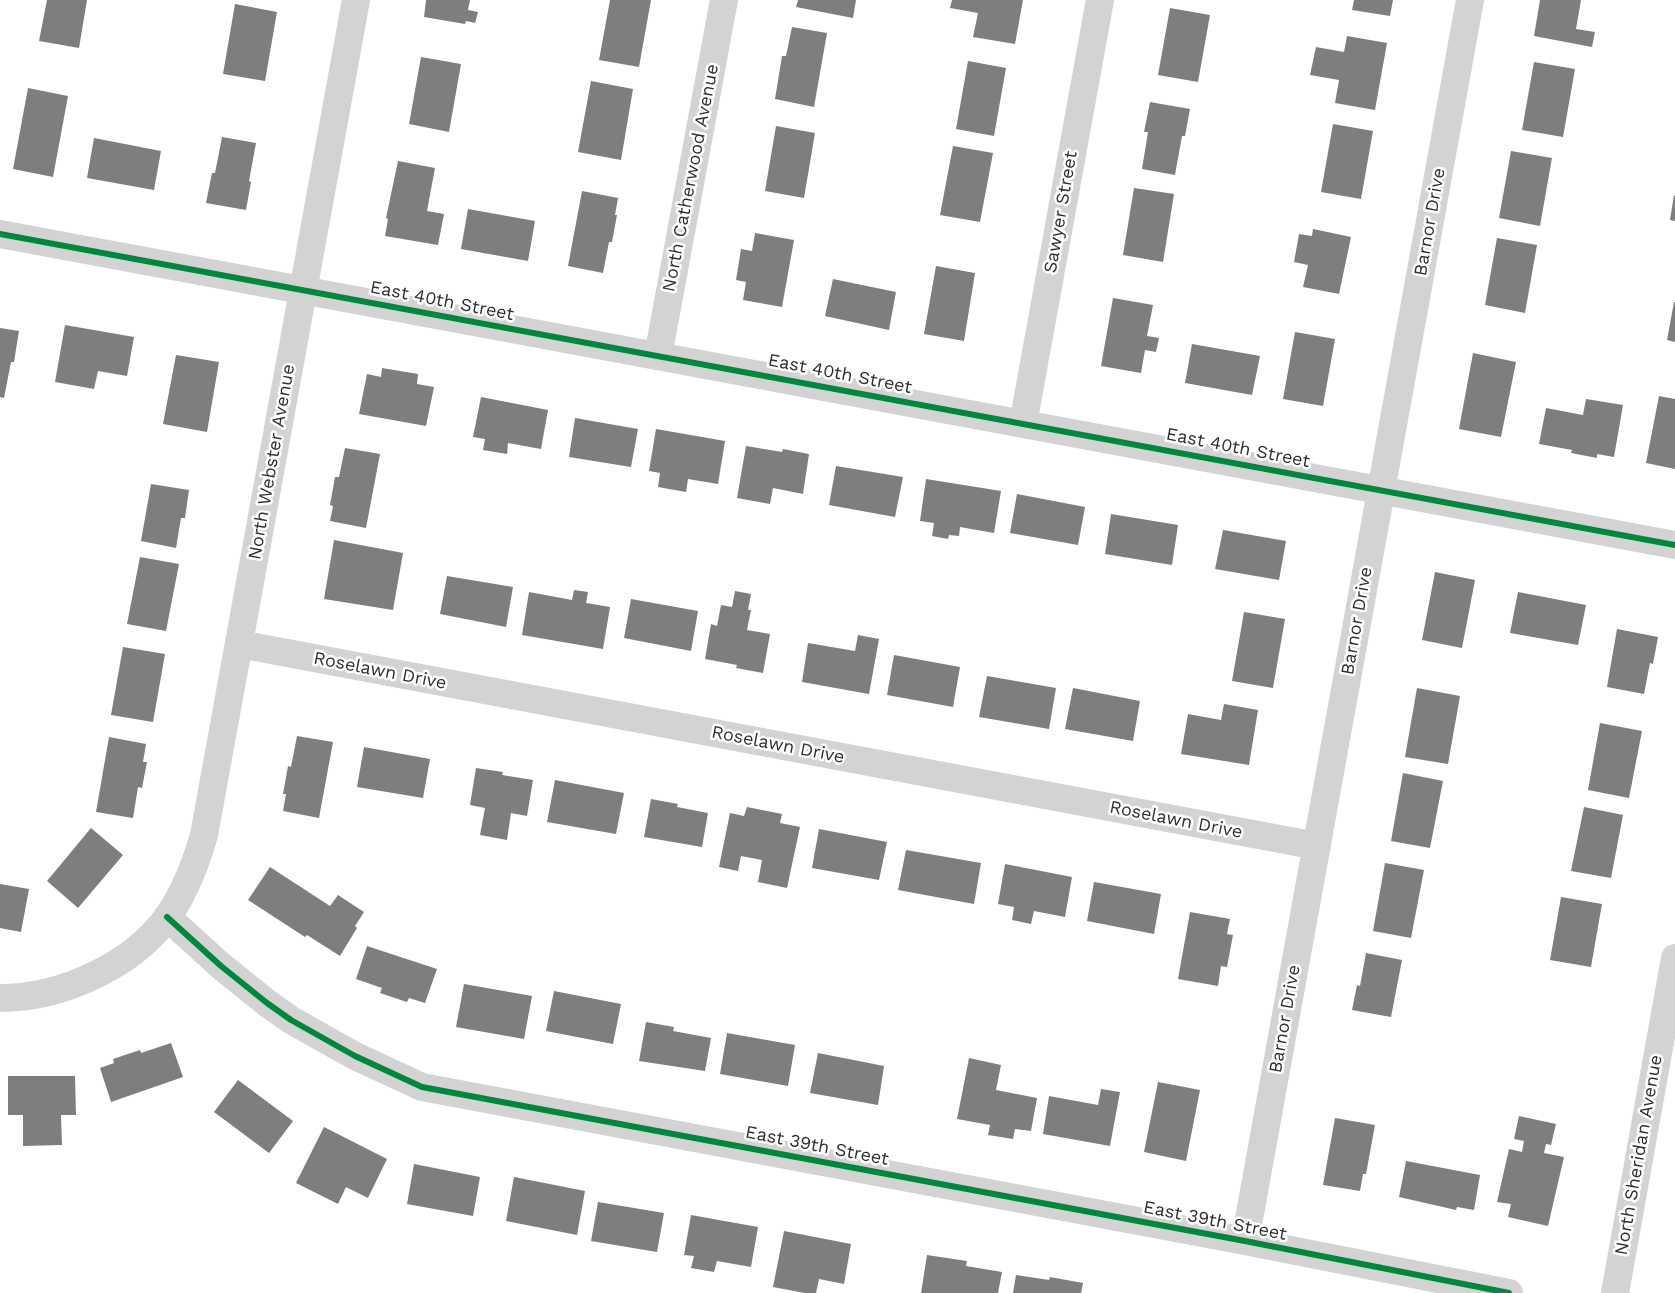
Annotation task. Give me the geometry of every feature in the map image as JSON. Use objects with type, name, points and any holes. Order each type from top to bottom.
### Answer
[{"type":"street","name":"North Webster Avenue","points":[[167,917],[192,872],[204,835],[356,0]]},
{"type":"street","name":"North Catherwood Avenue","points":[[658,356],[724,0]]},
{"type":"street","name":"Sawyer Street","points":[[1022,424],[1100,0]]},
{"type":"street","name":"Barnor Drive","points":[[1245,1242],[1470,0]]},
{"type":"street","name":"East 40th Street","points":[[0,234],[1675,545]]},
{"type":"street","name":"Roselawn Drive","points":[[239,644],[1317,846]]},
{"type":"street","points":[[0,998],[46,993],[75,985],[114,965],[137,948],[167,917]]},
{"type":"street","name":"East 39th Street","points":[[167,917],[221,966],[291,1020],[355,1056],[422,1087],[1509,1293]]},
{"type":"street","name":"North Sheridan Avenue","points":[[1614,1293],[1675,958]]},
{"type":"building","points":[[47,0],[87,0],[79,48],[39,41]]},
{"type":"building","points":[[426,0],[470,0],[468,10],[478,12],[475,23],[466,21],[465,24],[424,17]]},
{"type":"building","points":[[610,0],[651,0],[639,67],[599,60]]},
{"type":"building","points":[[798,0],[856,0],[853,18],[796,7]]},
{"type":"building","points":[[952,0],[1023,0],[1015,44],[973,37],[978,13],[950,8]]},
{"type":"building","points":[[1354,0],[1393,0],[1390,16],[1352,10]]},
{"type":"building","points":[[1540,0],[1581,0],[1576,29],[1595,32],[1592,47],[1534,36]]},
{"type":"building","points":[[235,4],[277,12],[265,81],[223,74]]},
{"type":"building","points":[[1170,8],[1210,15],[1198,82],[1158,75]]},
{"type":"building","points":[[792,27],[827,33],[814,107],[775,99],[782,56],[786,56]]},
{"type":"building","points":[[1347,36],[1387,43],[1375,110],[1335,103],[1339,80],[1310,75],[1316,47],[1344,52]]},
{"type":"building","points":[[421,57],[461,64],[449,132],[409,124]]},
{"type":"building","points":[[968,61],[1006,68],[994,136],[956,129]]},
{"type":"building","points":[[1534,62],[1575,69],[1563,137],[1522,130]]},
{"type":"building","points":[[591,81],[633,89],[621,160],[578,152]]},
{"type":"building","points":[[28,88],[68,96],[53,177],[13,169]]},
{"type":"building","points":[[1150,102],[1190,109],[1185,136],[1182,136],[1175,175],[1142,169],[1148,132],[1144,132]]},
{"type":"building","points":[[1333,124],[1373,131],[1361,199],[1321,192]]},
{"type":"building","points":[[776,126],[815,133],[804,198],[765,191]]},
{"type":"building","points":[[222,137],[256,143],[246,210],[206,203],[212,173],[215,173]]},
{"type":"building","points":[[94,138],[161,151],[154,190],[87,178]]},
{"type":"building","points":[[953,146],[993,153],[980,222],[940,215]]},
{"type":"building","points":[[1511,151],[1552,158],[1540,226],[1499,218]]},
{"type":"building","points":[[398,161],[435,168],[427,211],[444,214],[438,245],[385,236],[388,219],[386,218]]},
{"type":"building","points":[[1134,188],[1174,194],[1163,262],[1123,255]]},
{"type":"building","points":[[582,191],[618,198],[612,242],[609,242],[603,273],[568,266]]},
{"type":"building","points":[[1675,196],[1675,221],[1670,220]]},
{"type":"building","points":[[468,209],[535,221],[528,261],[461,249]]},
{"type":"building","points":[[1313,229],[1351,237],[1339,294],[1303,287],[1308,265],[1294,262],[1299,234],[1312,236]]},
{"type":"building","points":[[755,233],[794,240],[782,307],[743,300],[746,282],[736,280],[741,249],[752,251]]},
{"type":"building","points":[[1497,238],[1537,245],[1525,313],[1485,305]]},
{"type":"building","points":[[936,266],[975,273],[964,341],[924,334]]},
{"type":"building","points":[[833,279],[896,292],[889,330],[825,316]]},
{"type":"building","points":[[1113,298],[1153,305],[1147,336],[1159,338],[1156,352],[1145,350],[1141,373],[1101,366]]},
{"type":"building","points":[[1675,302],[1675,342],[1667,340]]},
{"type":"building","points":[[65,325],[134,337],[127,376],[98,371],[94,389],[55,382]]},
{"type":"building","points":[[0,328],[19,331],[14,362],[11,362],[4,398],[0,397]]},
{"type":"building","points":[[1295,332],[1335,339],[1323,406],[1283,399]]},
{"type":"building","points":[[1192,344],[1260,356],[1252,395],[1185,383]]},
{"type":"building","points":[[1473,353],[1516,362],[1501,437],[1459,429]]},
{"type":"building","points":[[176,355],[219,362],[207,432],[163,424]]},
{"type":"building","points":[[382,368],[418,374],[417,384],[434,387],[426,426],[359,414],[367,374],[381,377]]},
{"type":"building","points":[[1659,396],[1675,399],[1675,469],[1646,463]]},
{"type":"building","points":[[481,397],[548,410],[541,449],[508,443],[507,454],[483,450],[485,439],[473,437]]},
{"type":"building","points":[[1586,399],[1623,405],[1614,457],[1597,454],[1597,458],[1571,453],[1572,450],[1539,444],[1546,408],[1583,415]]},
{"type":"building","points":[[575,418],[638,429],[631,467],[569,457]]},
{"type":"building","points":[[656,429],[725,441],[718,484],[688,479],[686,492],[658,487],[660,473],[649,471]]},
{"type":"building","points":[[746,446],[782,452],[783,449],[809,454],[803,494],[773,488],[770,504],[737,498]]},
{"type":"building","points":[[345,448],[380,454],[366,528],[330,521],[333,506],[330,505],[335,477],[339,477]]},
{"type":"building","points":[[836,466],[903,477],[895,517],[829,505]]},
{"type":"building","points":[[926,479],[1001,491],[994,533],[960,527],[959,536],[949,535],[948,539],[932,536],[934,523],[920,521]]},
{"type":"building","points":[[151,484],[189,490],[185,518],[181,518],[176,548],[141,541]]},
{"type":"building","points":[[1017,494],[1085,507],[1078,545],[1010,533]]},
{"type":"building","points":[[1111,514],[1178,525],[1172,565],[1105,554]]},
{"type":"building","points":[[1223,530],[1286,541],[1279,580],[1215,569]]},
{"type":"building","points":[[334,540],[403,553],[393,610],[324,599]]},
{"type":"building","points":[[140,557],[179,564],[166,631],[127,624]]},
{"type":"building","points":[[1435,572],[1475,580],[1462,648],[1422,640]]},
{"type":"building","points":[[447,576],[513,587],[506,627],[440,614]]},
{"type":"building","points":[[574,590],[588,592],[586,603],[610,607],[603,649],[522,635],[529,592],[572,600]]},
{"type":"building","points":[[735,591],[751,594],[748,610],[751,610],[747,630],[770,634],[763,673],[736,668],[737,665],[705,659],[711,624],[717,626],[721,605],[732,607]]},
{"type":"building","points":[[1518,592],[1586,605],[1578,645],[1510,633]]},
{"type":"building","points":[[631,599],[698,611],[691,651],[624,638]]},
{"type":"building","points":[[1244,612],[1285,619],[1273,688],[1232,681]]},
{"type":"building","points":[[1617,629],[1658,637],[1653,664],[1650,663],[1644,694],[1607,687]]},
{"type":"building","points":[[858,635],[879,639],[869,694],[802,682],[808,643],[855,651]]},
{"type":"building","points":[[123,647],[165,654],[153,722],[111,715]]},
{"type":"building","points":[[894,655],[960,667],[953,707],[887,695]]},
{"type":"building","points":[[987,676],[1056,688],[1049,729],[979,717]]},
{"type":"building","points":[[1073,688],[1140,701],[1133,741],[1065,729]]},
{"type":"building","points":[[1417,688],[1460,696],[1448,764],[1405,757]]},
{"type":"building","points":[[1224,704],[1258,710],[1249,765],[1181,754],[1188,714],[1221,720]]},
{"type":"building","points":[[1600,723],[1642,731],[1629,798],[1588,790]]},
{"type":"building","points":[[297,736],[333,742],[319,818],[283,811],[286,794],[283,794],[288,766],[291,767]]},
{"type":"building","points":[[109,737],[146,744],[143,762],[147,762],[142,788],[138,787],[133,818],[96,812]]},
{"type":"building","points":[[364,747],[430,759],[423,798],[357,787]]},
{"type":"building","points":[[476,768],[503,772],[502,775],[533,780],[527,816],[511,813],[507,840],[480,835],[485,808],[470,805]]},
{"type":"building","points":[[1403,773],[1443,781],[1430,848],[1391,841]]},
{"type":"building","points":[[555,780],[624,793],[616,834],[547,822]]},
{"type":"building","points":[[651,799],[678,804],[677,807],[708,813],[702,847],[644,837]]},
{"type":"building","points":[[747,807],[782,814],[780,823],[800,827],[787,888],[758,882],[762,860],[741,856],[738,871],[719,867],[730,813],[744,816]]},
{"type":"building","points":[[1584,807],[1623,815],[1611,878],[1571,871]]},
{"type":"building","points":[[91,828],[123,855],[78,908],[47,881]]},
{"type":"building","points":[[819,829],[887,842],[879,880],[812,868]]},
{"type":"building","points":[[906,850],[981,863],[974,904],[898,890]]},
{"type":"building","points":[[1385,863],[1424,870],[1411,938],[1373,931]]},
{"type":"building","points":[[1005,864],[1072,877],[1065,917],[1034,911],[1031,924],[1012,920],[1014,907],[998,904]]},
{"type":"building","points":[[270,867],[330,906],[338,895],[364,912],[355,926],[357,928],[340,956],[307,935],[305,937],[248,900]]},
{"type":"building","points":[[1094,882],[1161,894],[1154,934],[1087,921]]},
{"type":"building","points":[[0,884],[29,889],[21,932],[0,928]]},
{"type":"building","points":[[1561,897],[1602,904],[1591,967],[1550,960]]},
{"type":"building","points":[[1190,912],[1230,919],[1227,934],[1233,935],[1227,967],[1221,966],[1218,986],[1178,979]]},
{"type":"building","points":[[367,946],[437,969],[425,1003],[409,998],[407,1002],[380,993],[382,988],[356,979]]},
{"type":"building","points":[[1366,953],[1402,960],[1391,1017],[1352,1010],[1357,985],[1360,986]]},
{"type":"building","points":[[464,984],[532,996],[524,1039],[456,1027]]},
{"type":"building","points":[[554,991],[621,1004],[613,1044],[546,1031]]},
{"type":"building","points":[[646,1022],[674,1027],[673,1031],[711,1038],[705,1071],[639,1061]]},
{"type":"building","points":[[727,1033],[795,1045],[788,1086],[720,1074]]},
{"type":"building","points":[[171,1043],[183,1077],[111,1102],[100,1068],[114,1063],[113,1059],[140,1050],[141,1053]]},
{"type":"building","points":[[818,1053],[884,1066],[878,1105],[810,1093]]},
{"type":"building","points":[[969,1058],[1001,1065],[996,1090],[1037,1098],[1031,1131],[1015,1129],[1013,1139],[988,1135],[990,1125],[957,1119]]},
{"type":"building","points":[[8,1076],[75,1076],[76,1115],[61,1115],[62,1145],[23,1146],[23,1115],[8,1115]]},
{"type":"building","points":[[238,1080],[293,1121],[269,1153],[214,1112]]},
{"type":"building","points":[[1158,1082],[1200,1090],[1186,1161],[1144,1152]]},
{"type":"building","points":[[1101,1089],[1120,1092],[1110,1146],[1043,1134],[1049,1096],[1098,1105]]},
{"type":"building","points":[[1519,1116],[1556,1124],[1551,1145],[1546,1144],[1544,1153],[1564,1157],[1548,1226],[1508,1217],[1511,1204],[1497,1202],[1509,1149],[1522,1152],[1524,1141],[1514,1139]]},
{"type":"building","points":[[1335,1118],[1375,1125],[1366,1174],[1363,1174],[1360,1191],[1323,1185]]},
{"type":"building","points":[[324,1127],[387,1159],[368,1198],[346,1187],[338,1204],[296,1183]]},
{"type":"building","points":[[1406,1161],[1480,1175],[1474,1210],[1457,1207],[1456,1210],[1399,1197]]},
{"type":"building","points":[[414,1164],[480,1177],[473,1216],[407,1204]]},
{"type":"building","points":[[514,1177],[585,1191],[577,1235],[506,1221]]},
{"type":"building","points":[[598,1202],[664,1213],[657,1252],[591,1241]]},
{"type":"building","points":[[691,1215],[758,1227],[751,1267],[717,1261],[714,1272],[691,1268],[694,1256],[684,1255]]},
{"type":"building","points":[[784,1231],[851,1244],[844,1284],[819,1279],[816,1293],[805,1293],[773,1287]]},
{"type":"building","points":[[927,1255],[967,1261],[966,1266],[1002,1272],[998,1293],[921,1293]]},
{"type":"building","points":[[1016,1275],[1049,1280],[1050,1277],[1083,1283],[1081,1293],[1013,1293]]},
{"type":"cycle path","points":[[0,234],[1675,545]]},
{"type":"cycle path","points":[[167,917],[221,966],[291,1020],[355,1056],[422,1087],[1245,1241],[1509,1293]]}]
